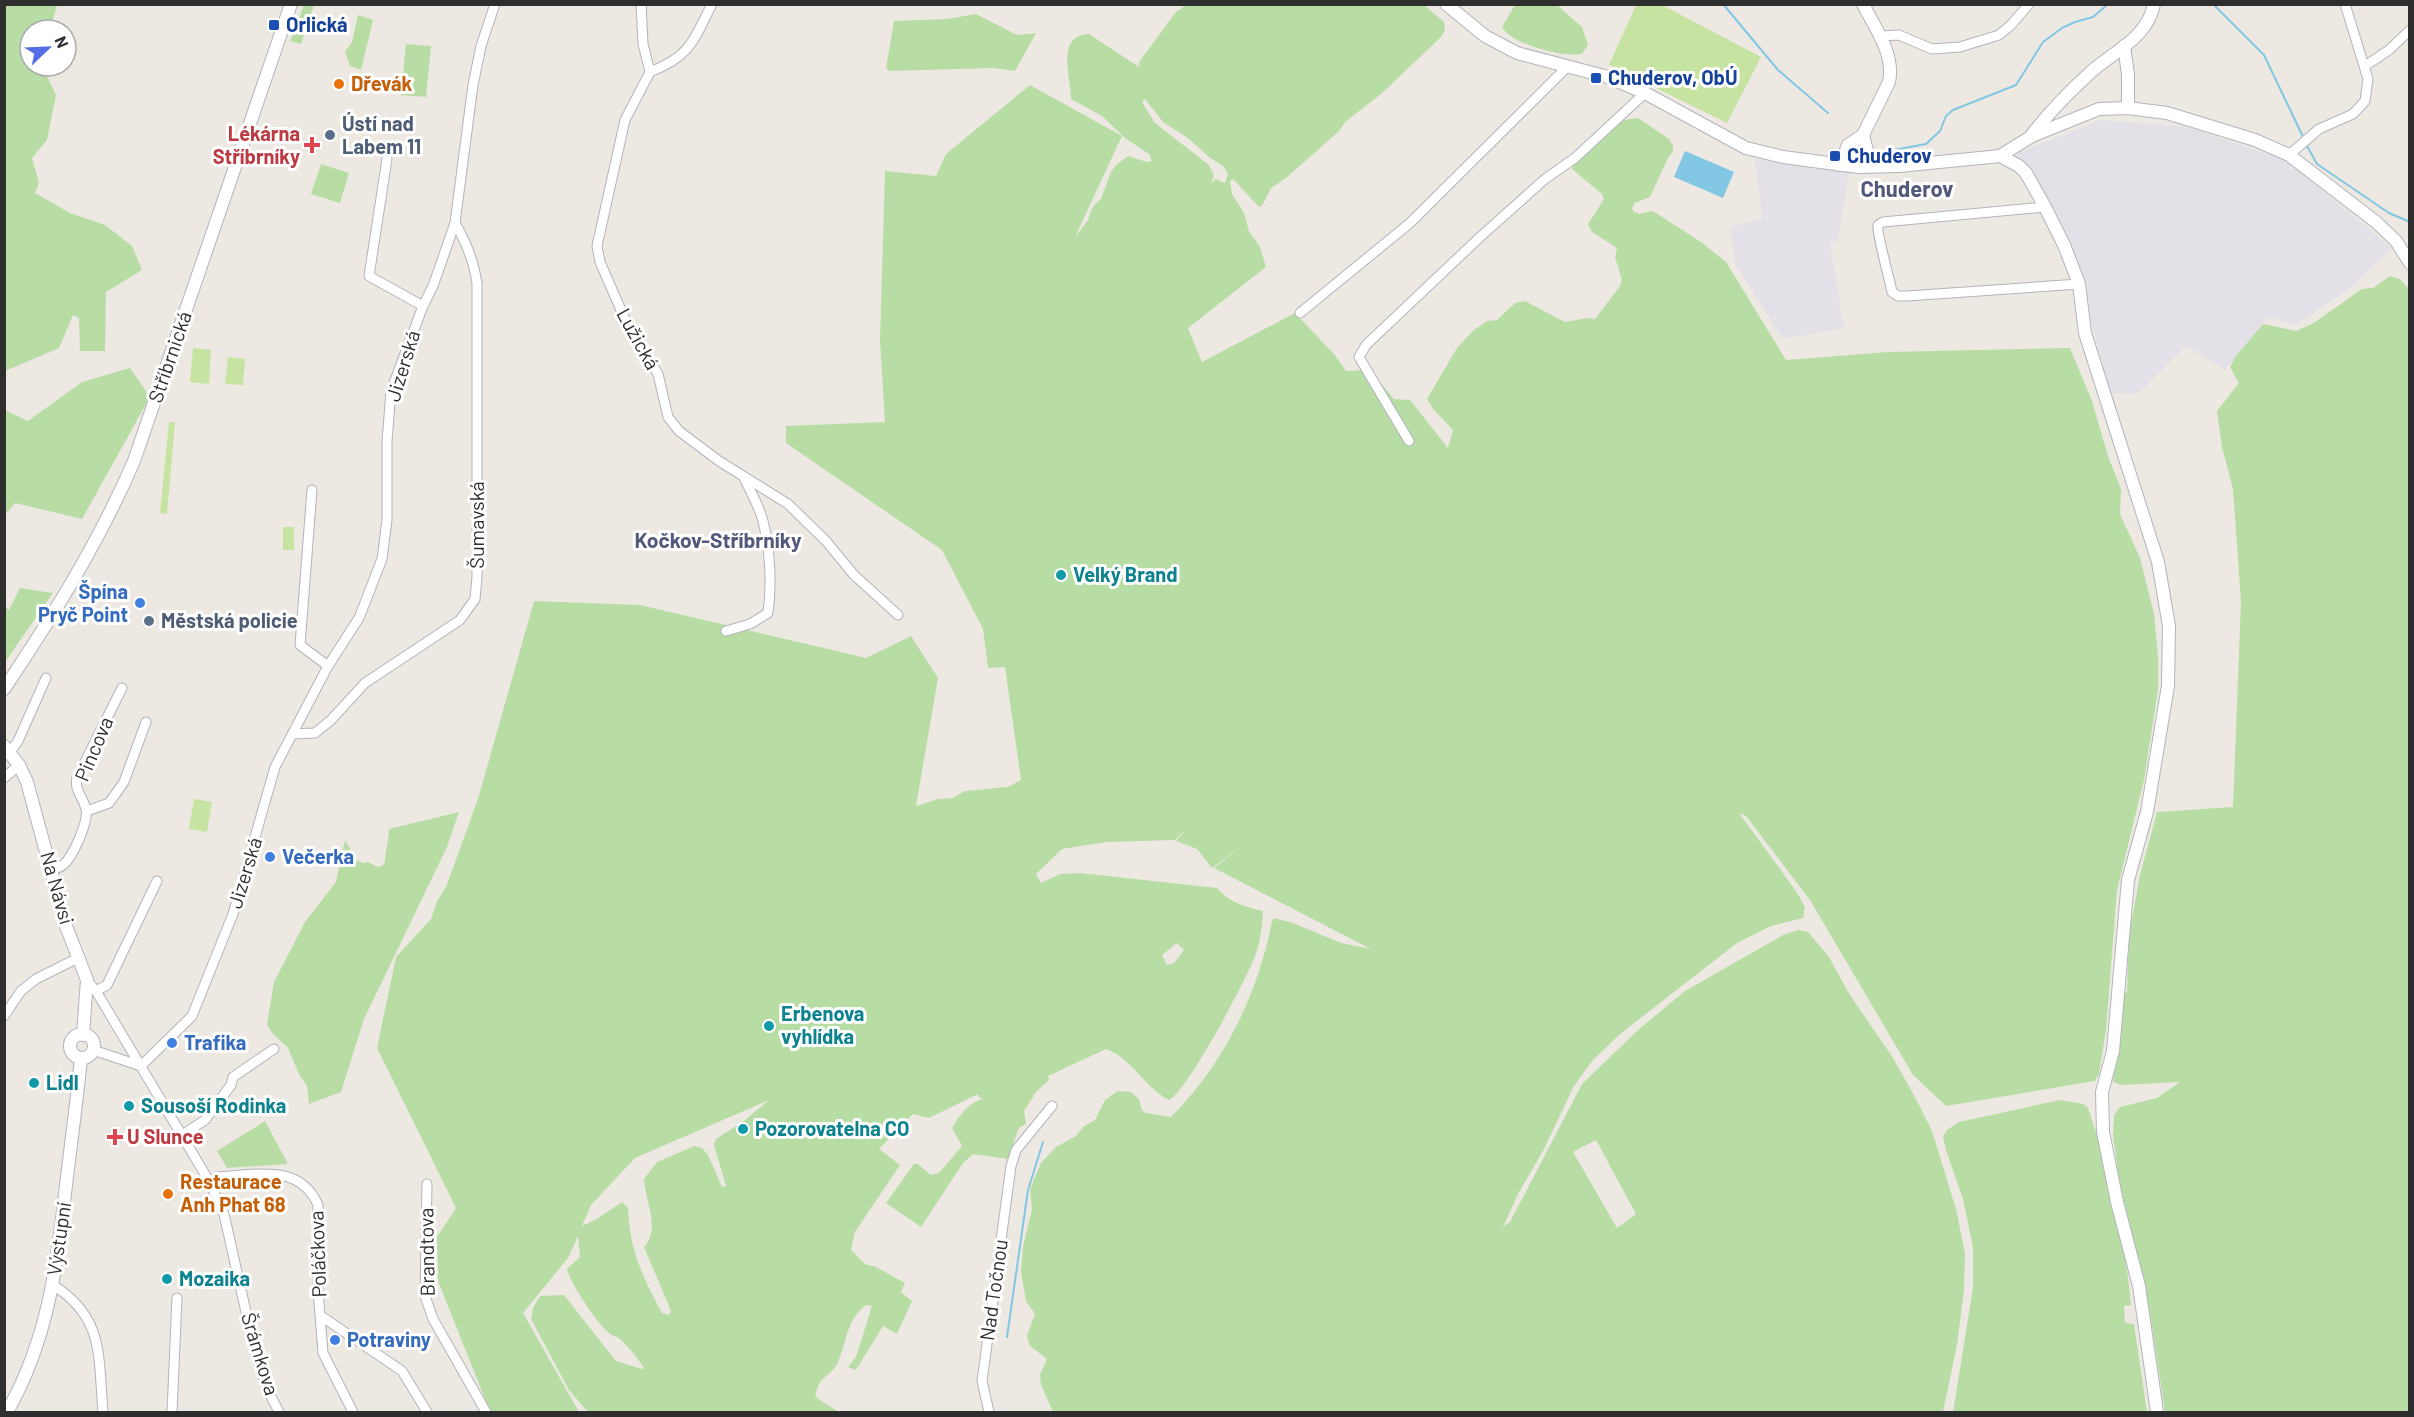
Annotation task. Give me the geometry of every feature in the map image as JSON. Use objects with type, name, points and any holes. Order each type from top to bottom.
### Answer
[{"type":"street","name":"Stříbrnická","points":[[4,689],[87,557],[113,510],[134,461],[291,4]]},
{"type":"street","name":"Jizerská","points":[[141,1066],[192,1016],[233,914],[275,767],[328,666],[359,618],[382,559],[387,520],[387,441],[391,391],[423,306],[433,286],[455,223],[473,86],[481,46],[495,4]]},
{"type":"street","points":[[641,4],[643,44],[650,72],[667,66],[688,50],[712,4]]},
{"type":"street","points":[[1446,4],[1500,45],[1517,53],[1566,68],[1608,77],[1645,93],[1746,148],[1776,156],[1840,165],[1862,149],[1891,73],[1888,56],[1880,36],[1863,4]]},
{"type":"street","points":[[2012,4],[2020,13]]},
{"type":"street","points":[[1880,36],[1899,35],[1932,49],[1960,47],[1999,35],[2029,4]]},
{"type":"street","points":[[2031,137],[2048,114],[2094,70],[2138,35],[2148,24],[2154,4]]},
{"type":"street","points":[[2289,155],[2319,129],[2361,108],[2368,90],[2365,66],[2345,4]]},
{"type":"street","points":[[2365,66],[2390,50],[2409,30]]},
{"type":"street","points":[[2124,46],[2128,74],[2128,108]]},
{"type":"street","points":[[1300,313],[1410,223],[1566,68]]},
{"type":"street","name":"Lužická","points":[[650,72],[625,120],[609,201],[597,246],[600,262],[634,336],[658,374],[666,412],[671,422],[690,440],[744,478],[771,492],[802,517],[854,575],[898,615]]},
{"type":"street","points":[[1408,441],[1359,357],[1366,345],[1479,238],[1545,179],[1575,158],[1645,93]]},
{"type":"street","points":[[1862,149],[1899,166],[2000,156],[2031,137],[2099,109],[2128,108],[2167,113],[2256,140],[2289,155],[2376,222],[2396,241],[2409,263]]},
{"type":"street","points":[[1840,165],[1862,149]]},
{"type":"street","points":[[2000,156],[2019,166],[2026,173],[2064,245],[2079,284],[2085,333],[2158,562],[2169,626],[2168,686],[2147,812],[2128,880],[2113,1051],[2102,1092],[2103,1132],[2117,1202],[2139,1286],[2157,1413]]},
{"type":"street","name":"Jizerská","points":[[387,159],[369,276],[423,306]]},
{"type":"street","points":[[2045,207],[1882,222],[1878,225],[1877,233],[1892,292],[1898,296],[1907,296],[2079,284]]},
{"type":"street","name":"Šumavská","points":[[293,734],[315,733],[331,720],[365,683],[460,620],[475,600],[477,577],[477,283],[467,243],[455,223]]},
{"type":"street","points":[[726,631],[750,624],[768,613],[770,597],[769,560],[763,521],[744,478]]},
{"type":"street","points":[[312,490],[300,645],[328,666]]},
{"type":"street","points":[[7,749],[18,741],[46,678]]},
{"type":"street","name":"Pincova","points":[[50,870],[62,866],[69,858],[84,826],[87,811],[75,786],[77,778],[122,688]]},
{"type":"street","name":"Pincova","points":[[87,811],[109,803],[124,782],[146,722]]},
{"type":"street","name":"Na Návsi","points":[[7,749],[19,765],[33,799],[66,926],[80,957],[87,980],[83,1035]]},
{"type":"street","points":[[4,778],[19,765]]},
{"type":"street","points":[[96,991],[107,985],[157,881]]},
{"type":"street","points":[[4,1016],[21,991],[36,979],[80,957]]},
{"type":"street","name":"Šrámkova","points":[[87,980],[96,991],[209,1180],[224,1214],[255,1352],[268,1391],[279,1413]]},
{"type":"street","points":[[83,1035],[91,1040],[93,1050],[87,1057],[81,1058],[72,1054],[70,1043],[73,1038],[83,1035]]},
{"type":"street","points":[[182,1135],[206,1120],[231,1085],[232,1077],[274,1049]]},
{"type":"street","points":[[93,1050],[141,1066]]},
{"type":"street","name":"Výstupní","points":[[7,1413],[34,1358],[45,1324],[53,1285],[81,1058]]},
{"type":"street","name":"Nad Točnou","points":[[988,1413],[982,1381],[1011,1166],[1016,1150],[1052,1106]]},
{"type":"street","name":"Poláčkova","points":[[209,1180],[218,1177],[279,1174],[299,1180],[313,1194],[318,1205],[318,1290],[321,1317],[402,1371],[427,1413]]},
{"type":"street","name":"Brandtova","points":[[427,1184],[425,1296],[433,1319],[486,1413]]},
{"type":"street","points":[[53,1285],[66,1293],[92,1325],[97,1348],[102,1413]]},
{"type":"street","points":[[172,1413],[177,1299]]},
{"type":"street","points":[[321,1317],[323,1353],[353,1413]]},
{"type":"shaded area","points":[[2101,120],[2188,127],[2287,161],[2392,248],[2353,286],[2296,325],[2266,316],[2263,324],[2225,370],[2186,346],[2138,394],[2111,393],[2071,250],[2034,174],[2016,154]]},
{"type":"shaded area","points":[[1755,159],[1849,170],[1838,241],[1830,243],[1844,328],[1783,339],[1736,266],[1730,227],[1762,219]]},
{"type":"green space","points":[[5,5],[57,5],[53,18],[18,18],[18,78],[48,78],[56,95],[47,140],[32,158],[39,183],[35,193],[70,213],[105,225],[132,246],[142,270],[106,292],[105,351],[80,351],[79,318],[73,315],[59,348],[5,371]]},
{"type":"green space","points":[[304,5],[314,5],[301,44],[290,41]]},
{"type":"green space","points":[[1186,5],[1424,5],[1444,22],[1445,30],[1441,37],[1381,94],[1345,122],[1340,130],[1286,178],[1271,188],[1259,207],[1233,179],[1230,181],[1232,194],[1244,213],[1249,231],[1260,247],[1266,267],[1188,328],[1202,362],[1295,313],[1334,354],[1346,371],[1370,370],[1394,399],[1410,400],[1448,448],[1453,430],[1427,399],[1457,348],[1474,330],[1487,321],[1497,320],[1515,303],[1525,301],[1565,322],[1595,319],[1620,286],[1622,280],[1615,257],[1617,248],[1592,232],[1588,224],[1604,199],[1602,194],[1572,169],[1573,161],[1611,129],[1624,120],[1638,118],[1669,139],[1673,151],[1650,197],[1635,203],[1632,208],[1634,212],[1656,213],[1701,242],[1726,262],[1786,360],[1889,352],[2070,348],[2092,401],[2108,456],[2121,489],[2120,514],[2140,558],[2154,614],[2158,657],[2158,690],[2144,780],[2117,890],[2106,1030],[2099,1074],[2095,1081],[1946,1106],[1913,1075],[1810,900],[1746,816],[1739,813],[1796,891],[1805,907],[1803,918],[1771,926],[1737,943],[1620,1034],[1592,1061],[1574,1086],[1504,1225],[1498,1230],[1510,1222],[1582,1084],[1638,1030],[1685,991],[1783,935],[1798,930],[1808,932],[1829,957],[1848,992],[1893,1058],[1916,1099],[1932,1131],[1956,1209],[1965,1253],[1964,1290],[1957,1345],[1943,1412],[1053,1412],[1041,1385],[1040,1375],[1047,1359],[1030,1346],[1027,1336],[1035,1314],[1026,1301],[1021,1271],[1023,1247],[1032,1209],[1030,1189],[1041,1163],[1056,1147],[1076,1136],[1084,1126],[1095,1120],[1105,1100],[1118,1091],[1131,1092],[1139,1099],[1142,1110],[1146,1113],[1171,1117],[1190,1096],[1223,1051],[1248,1001],[1258,975],[1272,921],[1275,918],[1341,943],[1371,949],[1214,868],[1243,845],[1212,868],[1197,849],[1176,841],[1187,828],[1175,840],[1107,842],[1062,849],[1036,874],[1041,883],[1060,874],[1080,873],[1217,888],[1238,903],[1263,911],[1260,937],[1253,961],[1201,1058],[1178,1092],[1169,1100],[1160,1095],[1123,1059],[1106,1049],[1048,1076],[1049,1080],[1036,1092],[1024,1111],[1026,1124],[1019,1128],[1008,1159],[973,1154],[963,1163],[921,1227],[886,1203],[914,1164],[918,1164],[931,1175],[939,1173],[962,1146],[952,1128],[955,1123],[969,1106],[984,1098],[979,1098],[978,1094],[929,1118],[913,1114],[879,1149],[900,1165],[855,1232],[851,1250],[865,1264],[876,1267],[905,1283],[901,1292],[912,1301],[897,1334],[883,1326],[856,1370],[848,1367],[856,1357],[872,1306],[866,1305],[854,1318],[837,1364],[821,1381],[815,1395],[839,1412],[588,1412],[569,1390],[531,1319],[533,1308],[540,1296],[564,1295],[616,1361],[644,1368],[622,1341],[609,1333],[597,1320],[569,1275],[567,1269],[580,1257],[578,1236],[568,1258],[523,1313],[579,1412],[491,1412],[489,1409],[438,1281],[437,1237],[456,1208],[377,1048],[396,957],[431,919],[437,901],[446,887],[478,799],[534,601],[640,605],[866,658],[911,636],[938,678],[916,806],[938,799],[953,798],[965,791],[1008,787],[1021,780],[1005,667],[988,668],[983,629],[942,550],[786,443],[786,426],[885,422],[880,340],[885,171],[936,176],[946,154],[1030,85],[1122,136],[1075,237],[1088,220],[1093,206],[1101,199],[1115,166],[1128,156],[1147,162],[1152,161],[1149,154],[1125,138],[1102,116],[1071,99],[1068,50],[1078,36],[1089,34],[1139,67],[1139,62],[1176,12]],"holes":[[[1145,99],[1163,122],[1188,138],[1224,167],[1228,174],[1225,183],[1216,179],[1211,183],[1214,175],[1209,165],[1155,123],[1142,102]],[[1177,943],[1184,950],[1174,963],[1167,965],[1162,955]],[[769,1100],[745,1120],[716,1139],[714,1145],[726,1186],[722,1187],[708,1155],[702,1148],[694,1146],[657,1162],[644,1179],[652,1223],[649,1240],[644,1247],[671,1311],[669,1315],[662,1313],[638,1263],[631,1237],[628,1208],[622,1202],[582,1226],[591,1205],[635,1158]],[[1596,1140],[1636,1214],[1617,1228],[1573,1152]]]},
{"type":"green space","points":[[1515,5],[1557,5],[1582,27],[1588,45],[1582,54],[1573,55],[1551,52],[1516,39],[1502,27]]},
{"type":"green space","points":[[1636,5],[1662,5],[1761,57],[1727,123],[1609,65]]},
{"type":"green space","points":[[976,14],[1017,35],[1036,33],[1015,71],[992,68],[890,71],[886,68],[894,21],[947,19]]},
{"type":"green space","points":[[358,15],[373,20],[361,70],[350,66],[345,52],[352,42]]},
{"type":"green space","points":[[406,44],[431,46],[426,97],[401,95]]},
{"type":"green space","points":[[321,164],[349,173],[340,203],[311,194]]},
{"type":"green space","points":[[2390,276],[2400,279],[2410,290],[2409,1412],[2165,1412],[2149,1306],[2120,1185],[2113,1136],[2114,1115],[2120,1107],[2157,1098],[2180,1082],[2121,1085],[2113,1082],[2123,996],[2127,991],[2129,935],[2140,875],[2157,812],[2233,807],[2241,601],[2233,489],[2222,447],[2217,411],[2239,383],[2230,367],[2236,356],[2263,324],[2296,331],[2312,324],[2362,289],[2373,288]]},
{"type":"green space","points":[[193,348],[211,350],[209,384],[190,382]]},
{"type":"green space","points":[[228,357],[245,359],[243,385],[225,384]]},
{"type":"green space","points":[[130,368],[150,397],[82,519],[15,503],[5,515],[5,410],[28,421],[82,382]]},
{"type":"green space","points":[[169,422],[175,422],[167,514],[160,513]]},
{"type":"green space","points":[[283,527],[294,527],[294,550],[283,550]]},
{"type":"green space","points":[[20,588],[53,593],[5,662],[5,607],[9,610]]},
{"type":"green space","points":[[194,799],[212,802],[207,832],[189,829]]},
{"type":"green space","points":[[459,812],[447,847],[364,1019],[341,1092],[309,1104],[307,1086],[288,1048],[272,1033],[267,1024],[274,982],[305,922],[336,882],[345,840],[357,861],[368,862],[379,867],[385,862],[389,829]]},
{"type":"green space","points":[[2060,1100],[2083,1104],[2088,1108],[2101,1147],[2127,1269],[2131,1305],[2124,1306],[2125,1323],[2134,1324],[2147,1412],[1953,1412],[1973,1288],[1973,1247],[1963,1199],[1943,1137],[1947,1130],[1959,1122]]},
{"type":"green space","points":[[265,1121],[288,1164],[227,1168],[217,1151]]},
{"type":"water","points":[[1685,151],[1734,172],[1723,198],[1674,177]]},
{"type":"waterway","points":[[1723,4],[1778,70],[1828,113]]},
{"type":"waterway","points":[[1872,154],[1926,144],[1940,131],[1946,116],[1953,110],[2016,85],[2043,42],[2062,28],[2093,17],[2108,4]]},
{"type":"waterway","points":[[2213,4],[2264,55],[2304,139]]},
{"type":"waterway","points":[[2306,144],[2317,164],[2389,213],[2410,222]]},
{"type":"waterway","points":[[1007,1337],[1028,1190],[1043,1142]]},
{"type":"place","name":"Orlická","points":[[274,25]]},
{"type":"place","name":"Chuderov, ObÚ","points":[[1596,78]]},
{"type":"place","name":"Dřevák","points":[[339,84]]},
{"type":"place","name":"Ústí nad Labem 11","points":[[330,135]]},
{"type":"place","name":"Lékárna Stříbrníky","points":[[312,145]]},
{"type":"place","name":"Chuderov","points":[[1835,156]]},
{"type":"place","name":"Velký Brand","points":[[1061,575]]},
{"type":"place","name":"Špína Pryč Point","points":[[140,603]]},
{"type":"place","name":"Městská policie","points":[[149,621]]},
{"type":"place","name":"Večerka","points":[[270,857]]},
{"type":"place","name":"Erbenova vyhlídka","points":[[769,1026]]},
{"type":"place","name":"Trafika","points":[[172,1043]]},
{"type":"place","name":"Lidl","points":[[34,1083]]},
{"type":"place","name":"Sousoší Rodinka","points":[[129,1106]]},
{"type":"place","name":"Pozorovatelna CO","points":[[743,1129]]},
{"type":"place","name":"U Slunce","points":[[115,1137]]},
{"type":"place","name":"Restaurace Anh Phat 68","points":[[168,1194]]},
{"type":"place","name":"Mozaika","points":[[167,1279]]},
{"type":"place","name":"Potraviny","points":[[335,1340]]},
{"type":"district","name":"Chuderov","points":[[1907,189]]},
{"type":"district","name":"Kočkov-Stříbrníky","points":[[718,541]]}]
